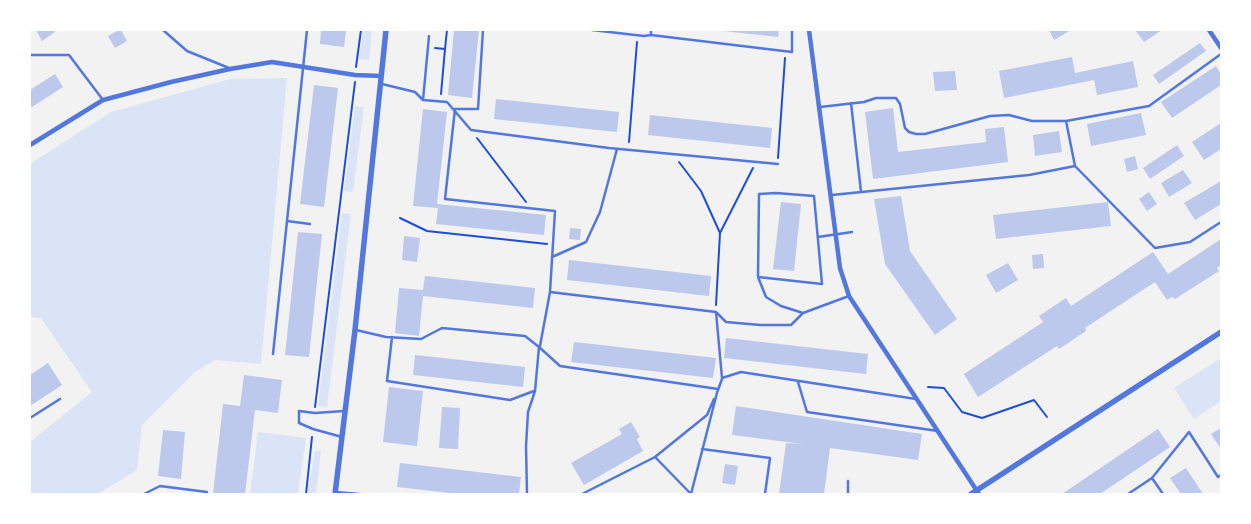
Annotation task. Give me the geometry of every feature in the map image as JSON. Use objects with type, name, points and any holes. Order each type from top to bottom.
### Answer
[{"type":"street","points":[[335,493],[355,330],[386,30]]},
{"type":"street","points":[[809,30],[840,268],[849,296],[938,431],[976,493],[1221,332]]},
{"type":"street","points":[[1210,30],[1221,48]]},
{"type":"street","points":[[30,145],[103,100],[230,69],[272,62],[355,75],[381,76]]},
{"type":"lane","points":[[163,30],[187,51],[230,69]]},
{"type":"lane","points":[[273,354],[307,30]]},
{"type":"lane","points":[[455,110],[478,108],[483,30]]},
{"type":"lane","points":[[592,30],[792,52],[792,30]]},
{"type":"lane","points":[[651,30],[651,35]]},
{"type":"lane","points":[[423,100],[428,36]]},
{"type":"lane","points":[[820,107],[876,98],[896,98],[900,104],[905,128],[909,132],[916,134],[925,134],[990,116],[1009,115],[1032,121],[1066,121],[1149,106],[1221,54]]},
{"type":"lane","points":[[30,55],[69,55],[103,100]]},
{"type":"lane","points":[[380,84],[415,92],[423,100],[447,102],[471,130],[628,150],[778,164]]},
{"type":"lane","points":[[851,103],[862,192]]},
{"type":"lane","points":[[455,110],[444,199],[555,211],[550,292],[540,347],[535,391],[528,412],[526,446],[527,494]]},
{"type":"lane","points":[[1066,121],[1075,166],[1155,248],[1190,242],[1221,222]]},
{"type":"lane","points":[[552,257],[586,242],[600,212],[617,148]]},
{"type":"lane","points":[[830,196],[1029,175],[1075,166]]},
{"type":"lane","points":[[758,277],[822,284],[814,196],[776,193],[759,194],[758,277],[766,297],[781,306],[803,313]]},
{"type":"lane","points":[[287,221],[310,224]]},
{"type":"lane","points":[[818,237],[852,232]]},
{"type":"lane","points":[[550,292],[716,312],[726,322],[760,325],[791,325],[803,313],[849,296]]},
{"type":"lane","points":[[582,494],[655,457],[707,415],[722,378],[716,312]]},
{"type":"lane","points":[[355,330],[421,340],[442,328],[525,336],[560,366],[718,389]]},
{"type":"lane","points":[[392,337],[387,382],[510,400],[535,391]]},
{"type":"lane","points":[[722,378],[741,372],[917,399]]},
{"type":"lane","points":[[798,382],[808,412],[938,431]]},
{"type":"lane","points":[[691,494],[718,389]]},
{"type":"lane","points":[[30,418],[60,399]]},
{"type":"lane","points":[[343,437],[299,423],[300,411],[315,413],[346,411]]},
{"type":"lane","points":[[1128,494],[1152,478],[1189,432],[1218,477],[1221,475]]},
{"type":"lane","points":[[702,449],[770,458],[765,494]]},
{"type":"lane","points":[[655,457],[691,494]]},
{"type":"lane","points":[[1152,478],[1163,494]]},
{"type":"lane","points":[[848,481],[848,494]]},
{"type":"lane","points":[[144,494],[160,486],[207,492],[206,494]]},
{"type":"lane","points":[[335,493],[359,494]]},
{"type":"path","points":[[315,413],[361,30]]},
{"type":"path","points":[[440,101],[447,30]]},
{"type":"path","points":[[628,150],[638,36]]},
{"type":"path","points":[[428,47],[445,49]]},
{"type":"path","points":[[778,164],[786,51]]},
{"type":"path","points":[[471,130],[531,207]]},
{"type":"path","points":[[672,154],[701,191],[720,234]]},
{"type":"path","points":[[716,312],[720,234],[756,162]]},
{"type":"path","points":[[400,218],[428,231],[552,245]]},
{"type":"path","points":[[928,387],[944,388],[962,412],[982,418],[1034,400],[1047,418]]},
{"type":"path","points":[[306,494],[313,429]]},
{"type":"shaded area","points":[[363,30],[372,30],[369,60],[359,59]]},
{"type":"shaded area","points":[[287,78],[261,364],[215,360],[195,372],[142,425],[137,470],[98,494],[30,494],[30,442],[92,392],[41,318],[30,317],[30,164],[111,112],[230,79]]},
{"type":"shaded area","points":[[355,106],[364,107],[353,192],[344,191]]},
{"type":"shaded area","points":[[342,213],[351,214],[327,407],[318,406]]},
{"type":"shaded area","points":[[1221,358],[1221,401],[1194,419],[1174,388]]},
{"type":"shaded area","points":[[258,432],[306,438],[298,494],[250,494]]},
{"type":"shaded area","points":[[315,451],[321,451],[316,494],[307,494]]},
{"type":"building","points":[[36,30],[54,30],[55,32],[42,41]]},
{"type":"building","points":[[121,30],[127,41],[115,48],[108,36]]},
{"type":"building","points":[[321,30],[346,30],[344,47],[320,44]]},
{"type":"building","points":[[454,30],[479,30],[472,98],[448,95]]},
{"type":"building","points":[[723,30],[779,30],[778,37]]},
{"type":"building","points":[[1049,30],[1071,30],[1054,40]]},
{"type":"building","points":[[1135,30],[1162,30],[1144,42]]},
{"type":"building","points":[[1200,43],[1206,51],[1159,84],[1153,75]]},
{"type":"building","points":[[1072,57],[1075,73],[1133,61],[1138,87],[1097,95],[1094,80],[1004,98],[999,71]]},
{"type":"building","points":[[1216,66],[1221,74],[1221,85],[1172,118],[1161,102]]},
{"type":"building","points":[[955,71],[957,90],[935,91],[933,72]]},
{"type":"building","points":[[55,74],[63,87],[32,107],[30,104],[30,90]]},
{"type":"building","points":[[314,85],[338,88],[324,207],[300,204]]},
{"type":"building","points":[[496,99],[619,112],[617,132],[494,119]]},
{"type":"building","points":[[893,108],[898,152],[986,142],[985,129],[1004,127],[1008,162],[873,179],[865,112]]},
{"type":"building","points":[[423,109],[447,112],[437,204],[546,215],[544,235],[436,224],[438,208],[413,206]]},
{"type":"building","points":[[1141,113],[1146,135],[1091,146],[1087,124]]},
{"type":"building","points":[[650,115],[772,128],[770,148],[648,135]]},
{"type":"building","points":[[1221,123],[1221,149],[1204,160],[1192,142]]},
{"type":"building","points":[[1059,131],[1062,152],[1035,156],[1033,135]]},
{"type":"building","points":[[1177,145],[1184,156],[1150,179],[1143,168]]},
{"type":"building","points":[[1135,156],[1138,169],[1127,172],[1124,159]]},
{"type":"building","points":[[1183,170],[1192,183],[1169,197],[1161,183]]},
{"type":"building","points":[[1221,181],[1221,204],[1195,220],[1184,203]]},
{"type":"building","points":[[1149,192],[1157,204],[1147,211],[1139,199]]},
{"type":"building","points":[[901,196],[910,251],[957,319],[935,335],[885,264],[874,199]]},
{"type":"building","points":[[781,202],[801,204],[794,271],[773,269]]},
{"type":"building","points":[[1108,202],[1111,226],[996,239],[993,215]]},
{"type":"building","points":[[570,228],[581,229],[580,240],[569,239]]},
{"type":"building","points":[[298,232],[322,234],[309,357],[285,355]]},
{"type":"building","points":[[404,236],[420,238],[417,262],[402,260]]},
{"type":"building","points":[[1221,239],[1221,265],[1217,268],[1219,271],[1175,299],[1172,297],[1167,300],[1155,282],[1085,328],[1086,331],[1059,349],[1057,346],[978,397],[964,374],[1043,322],[1039,316],[1066,298],[1071,306],[1153,252],[1168,274]]},
{"type":"building","points":[[1043,254],[1044,268],[1033,269],[1032,255]]},
{"type":"building","points":[[569,260],[711,276],[709,296],[567,280]]},
{"type":"building","points":[[1008,263],[1018,280],[996,293],[986,275]]},
{"type":"building","points":[[425,276],[535,288],[533,308],[423,296],[419,336],[395,333],[399,288],[423,290]]},
{"type":"building","points":[[726,338],[868,354],[866,374],[724,358]]},
{"type":"building","points":[[574,342],[716,358],[713,378],[571,362]]},
{"type":"building","points":[[415,355],[525,367],[523,387],[413,375]]},
{"type":"building","points":[[48,363],[62,385],[30,406],[30,375]]},
{"type":"building","points":[[244,375],[282,380],[278,413],[255,410],[245,494],[213,494],[223,404],[240,406]]},
{"type":"building","points":[[389,387],[423,391],[417,446],[383,442]]},
{"type":"building","points":[[736,406],[922,434],[918,460],[830,448],[824,494],[779,494],[786,443],[803,444],[732,435]]},
{"type":"building","points":[[442,407],[460,408],[458,449],[439,448]]},
{"type":"building","points":[[631,422],[640,437],[637,439],[643,451],[584,485],[571,463],[622,434],[619,429]]},
{"type":"building","points":[[1221,428],[1221,449],[1211,434]]},
{"type":"building","points":[[1158,429],[1170,447],[1100,494],[1062,494]]},
{"type":"building","points":[[163,430],[185,432],[181,479],[158,476]]},
{"type":"building","points":[[400,463],[521,477],[519,494],[458,494],[397,487]]},
{"type":"building","points":[[725,464],[738,466],[735,485],[722,483]]},
{"type":"building","points":[[1186,468],[1203,494],[1181,494],[1170,478]]}]
